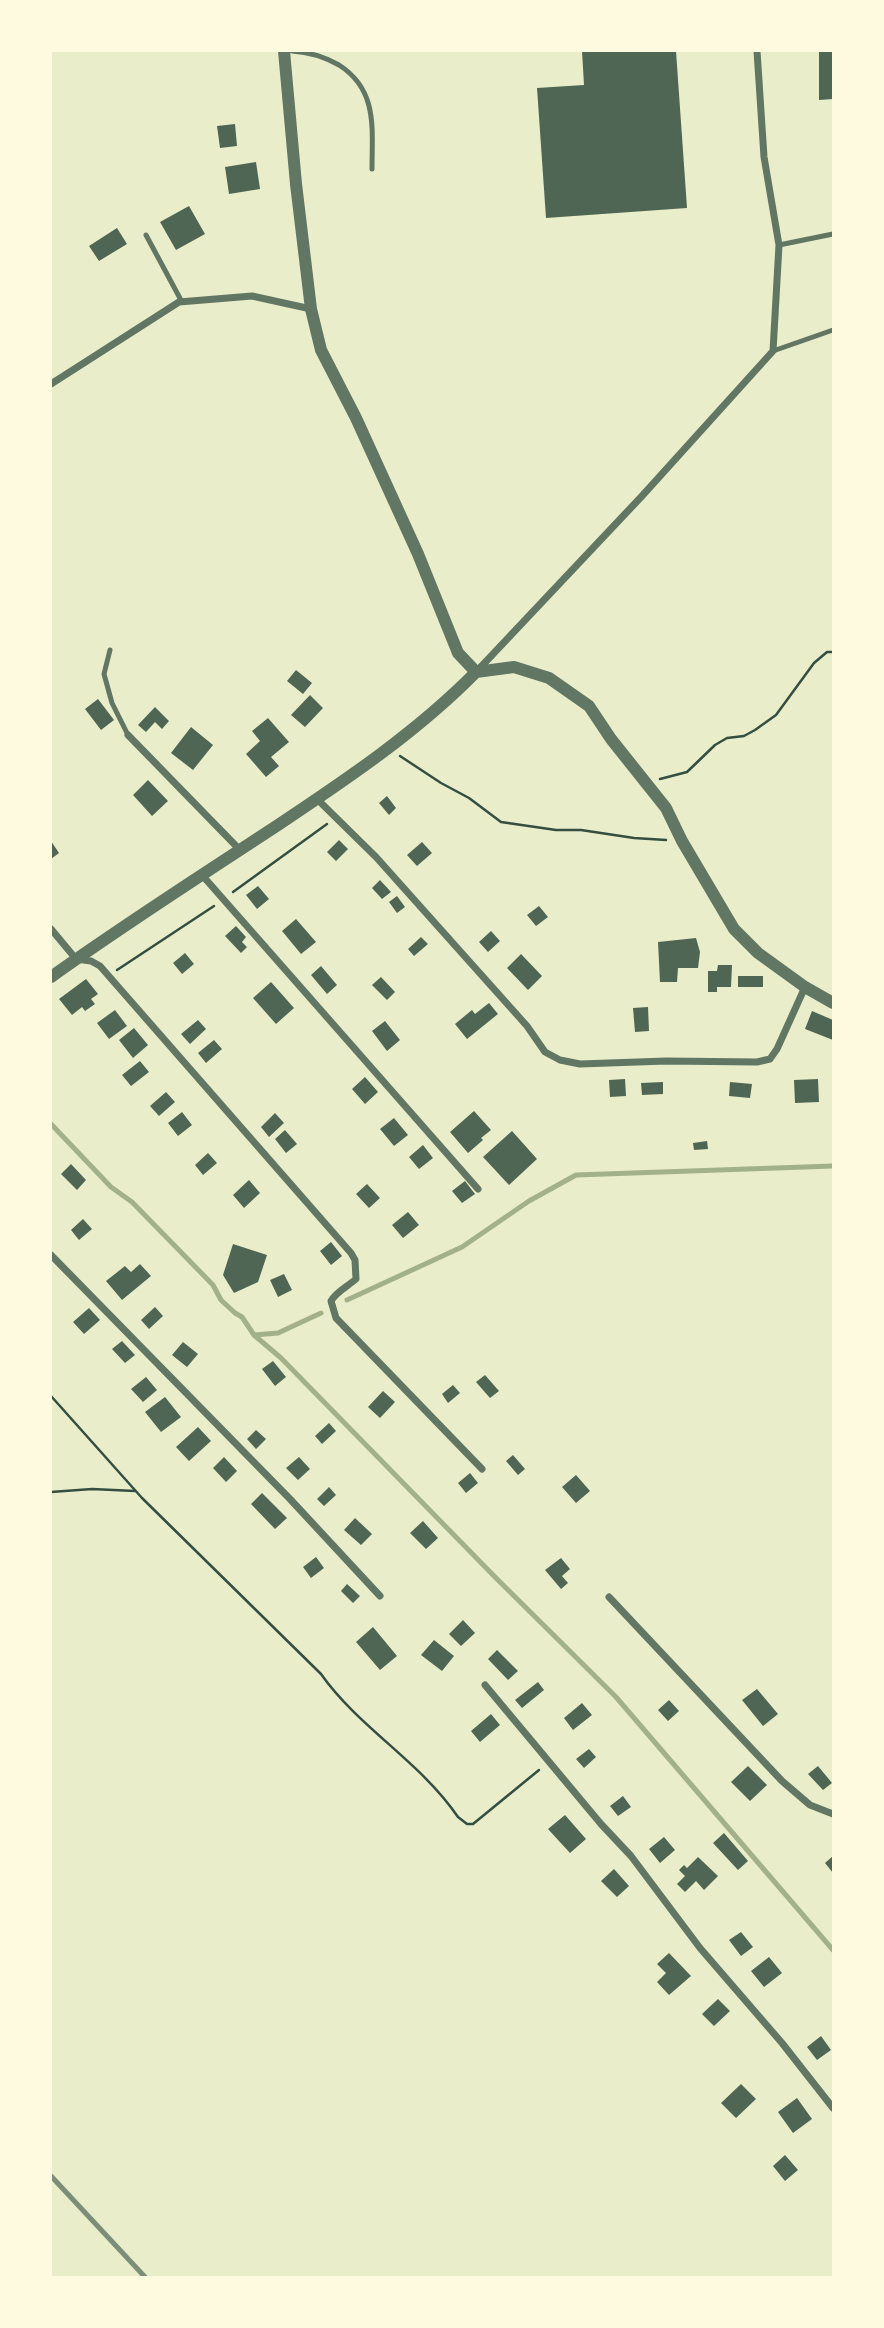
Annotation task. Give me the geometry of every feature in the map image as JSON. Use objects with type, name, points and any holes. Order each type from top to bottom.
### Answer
[{"type":"street","points":[[284,51],[311,309],[321,350],[356,418],[418,554],[458,653],[476,672]]},
{"type":"street","points":[[51,977],[317,799],[446,702],[642,496],[774,351],[779,245],[764,157],[757,51]]},
{"type":"street","points":[[51,384],[182,302],[252,296],[311,309]]},
{"type":"street","points":[[476,672],[514,667],[549,678],[589,706],[611,739],[666,808],[682,841],[734,929],[758,953],[805,988],[833,1003]]},
{"type":"street","points":[[128,735],[240,850]]},
{"type":"street","points":[[317,799],[376,857],[527,1027],[545,1052],[560,1060],[580,1063],[757,1062],[770,1059],[805,988]]},
{"type":"street","points":[[202,875],[478,1189]]},
{"type":"street","points":[[51,929],[76,959],[91,961],[100,966],[351,1253],[355,1260],[356,1279],[336,1293],[331,1301],[336,1318],[482,1469]]},
{"type":"street","points":[[51,1255],[193,1403],[290,1499],[380,1596]]},
{"type":"street","points":[[609,1597],[782,1781],[810,1805],[833,1814]]},
{"type":"street","points":[[485,1685],[631,1856],[700,1948],[782,2043],[833,2108]]},
{"type":"lane","points":[[292,51],[327,58],[355,75],[365,95],[372,120],[372,169]]},
{"type":"lane","points":[[779,245],[833,234]]},
{"type":"lane","points":[[146,235],[182,302]]},
{"type":"lane","points":[[774,351],[833,330]]},
{"type":"lane","points":[[110,650],[104,674],[112,702],[128,735]]},
{"type":"path","points":[[647,783],[687,772],[715,745],[727,738],[744,736],[776,715],[814,663],[827,652],[833,652]]},
{"type":"path","points":[[388,748],[469,798],[501,822],[556,830],[581,830],[634,838],[682,841]]},
{"type":"path","points":[[51,1396],[135,1491],[312,1664],[335,1694],[404,1757],[467,1824],[474,1824],[549,1762]]},
{"type":"path","points":[[51,1492],[92,1489],[135,1491]]},
{"type":"building","points":[[582,51],[676,51],[687,208],[546,218],[537,88],[584,85]]},
{"type":"building","points":[[833,51],[833,99],[819,100],[819,52]]},
{"type":"building","points":[[235,124],[237,146],[220,148],[217,126]]},
{"type":"building","points":[[256,162],[260,189],[229,194],[225,167]]},
{"type":"building","points":[[189,206],[205,234],[176,250],[160,222]]},
{"type":"building","points":[[117,228],[127,244],[99,261],[89,246]]},
{"type":"building","points":[[296,670],[312,683],[303,694],[287,681]]},
{"type":"building","points":[[310,695],[323,708],[305,727],[291,715]]},
{"type":"building","points":[[98,699],[114,720],[101,730],[85,709]]},
{"type":"building","points":[[155,707],[169,721],[162,729],[155,722],[146,732],[138,725]]},
{"type":"building","points":[[268,718],[289,742],[271,757],[279,766],[266,777],[246,754],[260,741],[252,731]]},
{"type":"building","points":[[191,727],[213,745],[193,770],[171,753]]},
{"type":"building","points":[[148,780],[168,801],[152,816],[133,795]]},
{"type":"building","points":[[387,796],[396,808],[389,815],[379,803]]},
{"type":"building","points":[[339,840],[348,849],[336,861],[327,852]]},
{"type":"building","points":[[51,841],[59,853],[51,859]]},
{"type":"building","points":[[422,842],[432,853],[417,866],[407,855]]},
{"type":"building","points":[[380,880],[391,892],[382,899],[372,888]]},
{"type":"building","points":[[258,886],[269,899],[257,909],[246,895]]},
{"type":"building","points":[[397,896],[405,907],[397,913],[389,902]]},
{"type":"building","points":[[539,906],[548,917],[536,926],[527,915]]},
{"type":"building","points":[[296,919],[316,942],[301,954],[282,931]]},
{"type":"building","points":[[236,926],[246,937],[242,942],[247,947],[241,953],[225,936]]},
{"type":"building","points":[[491,931],[500,941],[488,952],[479,942]]},
{"type":"building","points":[[421,937],[428,944],[414,956],[408,949]]},
{"type":"building","points":[[696,938],[700,952],[698,968],[678,968],[677,982],[660,982],[658,942]]},
{"type":"building","points":[[185,953],[194,964],[182,974],[173,963]]},
{"type":"building","points":[[521,954],[542,976],[528,990],[507,968]]},
{"type":"building","points":[[718,965],[732,965],[731,987],[717,987],[717,992],[708,992],[708,971],[717,971]]},
{"type":"building","points":[[321,966],[337,985],[327,994],[311,975]]},
{"type":"building","points":[[738,976],[763,976],[763,987],[738,987]]},
{"type":"building","points":[[381,977],[395,992],[387,1000],[372,985]]},
{"type":"building","points":[[86,979],[98,994],[91,999],[95,1004],[85,1011],[82,1007],[72,1015],[59,999]]},
{"type":"building","points":[[271,982],[294,1008],[276,1024],[253,998]]},
{"type":"building","points":[[489,1003],[498,1014],[467,1039],[455,1024],[472,1010],[475,1014]]},
{"type":"building","points":[[648,1007],[649,1031],[635,1032],[633,1008]]},
{"type":"building","points":[[115,1010],[127,1026],[109,1039],[97,1023]]},
{"type":"building","points":[[812,1011],[833,1020],[833,1040],[805,1029]]},
{"type":"building","points":[[198,1020],[206,1029],[190,1044],[181,1034]]},
{"type":"building","points":[[385,1021],[400,1040],[387,1051],[372,1031]]},
{"type":"building","points":[[134,1028],[148,1045],[133,1058],[119,1040]]},
{"type":"building","points":[[214,1040],[222,1049],[206,1063],[198,1053]]},
{"type":"building","points":[[140,1061],[149,1072],[131,1086],[122,1075]]},
{"type":"building","points":[[365,1077],[378,1092],[365,1104],[352,1089]]},
{"type":"building","points":[[625,1079],[626,1096],[610,1097],[609,1080]]},
{"type":"building","points":[[818,1079],[819,1102],[795,1103],[794,1080]]},
{"type":"building","points":[[663,1082],[663,1094],[642,1095],[641,1083]]},
{"type":"building","points":[[730,1082],[752,1084],[750,1098],[729,1096]]},
{"type":"building","points":[[166,1092],[175,1102],[159,1116],[150,1106]]},
{"type":"building","points":[[474,1111],[491,1130],[468,1153],[450,1132]]},
{"type":"building","points":[[182,1112],[192,1125],[178,1136],[168,1123]]},
{"type":"building","points":[[275,1113],[284,1123],[269,1137],[261,1127]]},
{"type":"building","points":[[394,1118],[408,1135],[394,1146],[380,1129]]},
{"type":"building","points":[[285,1130],[297,1144],[286,1153],[275,1139]]},
{"type":"building","points":[[512,1131],[537,1159],[509,1185],[483,1157]]},
{"type":"building","points":[[707,1141],[708,1149],[694,1150],[693,1143]]},
{"type":"building","points":[[423,1145],[433,1158],[419,1169],[409,1157]]},
{"type":"building","points":[[208,1153],[217,1163],[203,1175],[195,1165]]},
{"type":"building","points":[[71,1164],[86,1180],[77,1190],[61,1174]]},
{"type":"building","points":[[249,1180],[260,1193],[244,1208],[233,1195]]},
{"type":"building","points":[[465,1181],[475,1194],[462,1203],[452,1191]]},
{"type":"building","points":[[367,1184],[380,1198],[369,1208],[356,1194]]},
{"type":"building","points":[[408,1212],[419,1225],[403,1238],[392,1225]]},
{"type":"building","points":[[83,1219],[92,1229],[79,1240],[71,1230]]},
{"type":"building","points":[[331,1242],[342,1256],[331,1265],[320,1251]]},
{"type":"building","points":[[233,1244],[267,1255],[258,1282],[234,1293],[223,1275]]},
{"type":"building","points":[[140,1264],[151,1276],[122,1300],[106,1281],[125,1266],[131,1272]]},
{"type":"building","points":[[284,1274],[292,1290],[278,1297],[270,1280]]},
{"type":"building","points":[[155,1307],[163,1316],[149,1329],[141,1320]]},
{"type":"building","points":[[89,1308],[100,1320],[84,1334],[73,1322]]},
{"type":"building","points":[[122,1341],[135,1355],[125,1363],[112,1349]]},
{"type":"building","points":[[183,1342],[198,1354],[187,1367],[172,1355]]},
{"type":"building","points":[[273,1361],[286,1377],[275,1386],[262,1369]]},
{"type":"building","points":[[485,1375],[499,1391],[490,1398],[476,1382]]},
{"type":"building","points":[[146,1377],[157,1390],[143,1402],[131,1389]]},
{"type":"building","points":[[453,1385],[460,1393],[448,1403],[442,1394]]},
{"type":"building","points":[[383,1391],[395,1402],[380,1418],[368,1407]]},
{"type":"building","points":[[165,1397],[181,1417],[161,1432],[145,1412]]},
{"type":"building","points":[[329,1423],[336,1431],[322,1444],[315,1436]]},
{"type":"building","points":[[198,1427],[211,1441],[189,1461],[176,1447]]},
{"type":"building","points":[[256,1430],[266,1439],[256,1449],[247,1439]]},
{"type":"building","points":[[513,1455],[525,1469],[518,1475],[506,1461]]},
{"type":"building","points":[[224,1457],[237,1471],[226,1482],[213,1468]]},
{"type":"building","points":[[299,1457],[310,1469],[298,1480],[286,1468]]},
{"type":"building","points":[[470,1473],[478,1483],[466,1493],[458,1483]]},
{"type":"building","points":[[576,1475],[590,1491],[576,1503],[562,1487]]},
{"type":"building","points":[[329,1487],[336,1495],[324,1506],[317,1499]]},
{"type":"building","points":[[262,1493],[287,1518],[275,1529],[251,1504]]},
{"type":"building","points":[[355,1518],[372,1534],[361,1545],[344,1530]]},
{"type":"building","points":[[423,1521],[438,1538],[426,1549],[410,1533]]},
{"type":"building","points":[[316,1557],[324,1568],[311,1578],[303,1567]]},
{"type":"building","points":[[561,1558],[570,1569],[562,1576],[568,1583],[561,1589],[545,1570]]},
{"type":"building","points":[[347,1584],[360,1596],[353,1603],[341,1591]]},
{"type":"building","points":[[463,1620],[475,1633],[461,1646],[449,1634]]},
{"type":"building","points":[[373,1627],[397,1656],[380,1670],[356,1642]]},
{"type":"building","points":[[434,1640],[454,1656],[442,1671],[421,1655]]},
{"type":"building","points":[[497,1650],[518,1671],[508,1680],[488,1659]]},
{"type":"building","points":[[538,1682],[544,1690],[522,1708],[515,1700]]},
{"type":"building","points":[[757,1689],[778,1714],[763,1726],[742,1700]]},
{"type":"building","points":[[669,1700],[679,1711],[668,1721],[658,1710]]},
{"type":"building","points":[[582,1703],[592,1715],[573,1730],[564,1718]]},
{"type":"building","points":[[491,1714],[500,1725],[480,1742],[471,1731]]},
{"type":"building","points":[[589,1749],[596,1757],[584,1768],[576,1759]]},
{"type":"building","points":[[748,1766],[767,1785],[750,1801],[731,1782]]},
{"type":"building","points":[[818,1766],[832,1783],[823,1790],[808,1774]]},
{"type":"building","points":[[623,1796],[631,1807],[618,1816],[610,1806]]},
{"type":"building","points":[[565,1815],[586,1839],[570,1853],[548,1829]]},
{"type":"building","points":[[724,1833],[748,1861],[738,1870],[713,1843]]},
{"type":"building","points":[[664,1837],[675,1850],[660,1863],[649,1849]]},
{"type":"building","points":[[833,1856],[833,1873],[825,1863]]},
{"type":"building","points":[[698,1857],[718,1876],[704,1890],[696,1881],[685,1892],[677,1884],[685,1876],[679,1870],[684,1865],[687,1868]]},
{"type":"building","points":[[614,1869],[629,1886],[617,1897],[601,1881]]},
{"type":"building","points":[[741,1932],[753,1947],[741,1956],[729,1940]]},
{"type":"building","points":[[669,1953],[691,1976],[669,1995],[657,1982],[666,1973],[657,1964]]},
{"type":"building","points":[[769,1957],[782,1973],[764,1987],[751,1971]]},
{"type":"building","points":[[718,1999],[730,2011],[714,2026],[702,2014]]},
{"type":"building","points":[[821,2036],[831,2050],[817,2060],[807,2047]]},
{"type":"building","points":[[741,2084],[756,2099],[736,2118],[721,2103]]},
{"type":"building","points":[[797,2098],[812,2119],[793,2133],[778,2112]]},
{"type":"building","points":[[785,2155],[798,2170],[785,2181],[773,2166]]},
{"type":"waterway","points":[[51,1124],[111,1187],[132,1202],[213,1285],[221,1300],[242,1317],[254,1335],[281,1358],[616,1697],[833,1950]]},
{"type":"waterway","points":[[347,1300],[462,1247],[529,1201],[576,1175],[833,1166]]},
{"type":"waterway","points":[[254,1335],[278,1333],[321,1313]]},
{"type":"railway","points":[[51,2176],[145,2277]]}]
